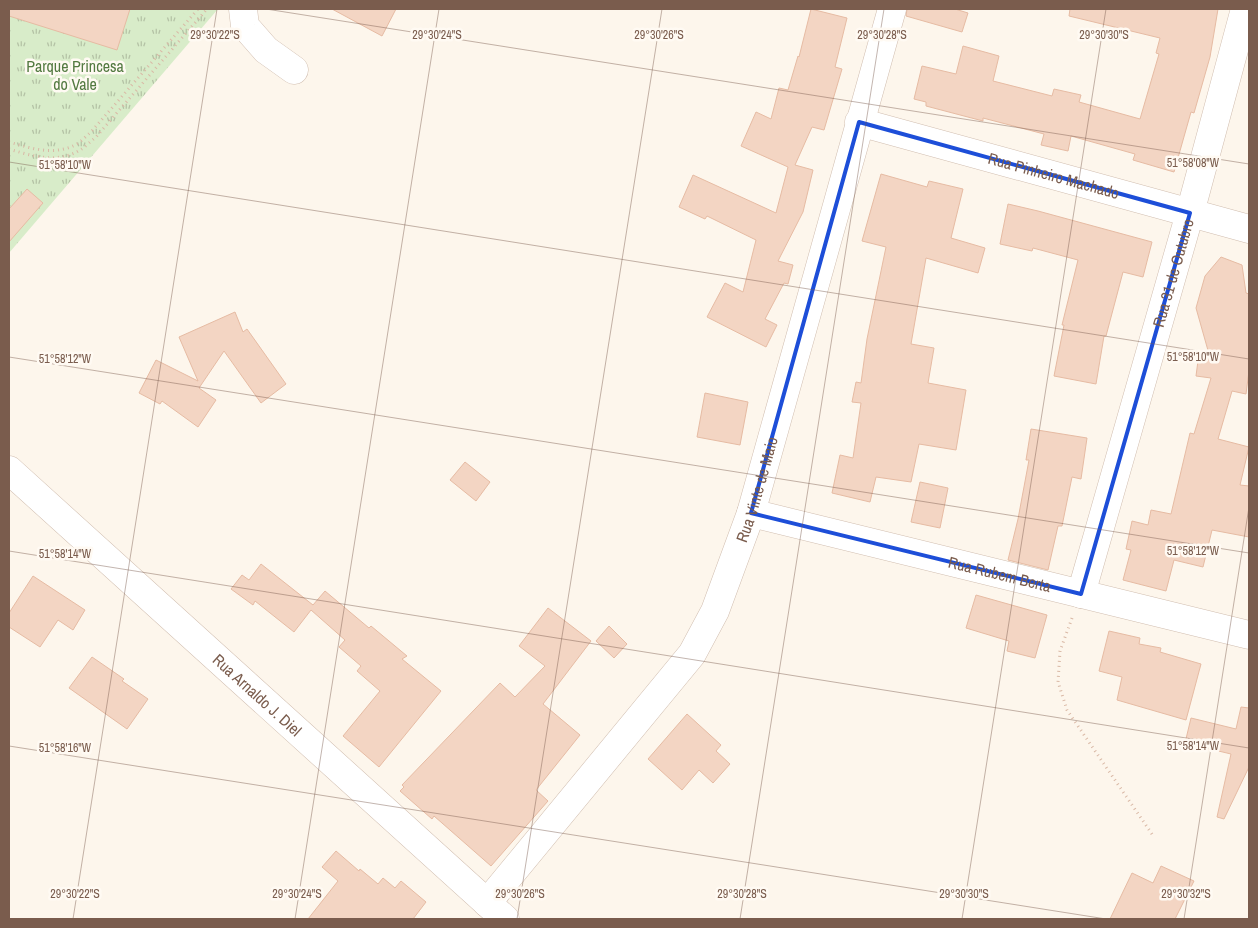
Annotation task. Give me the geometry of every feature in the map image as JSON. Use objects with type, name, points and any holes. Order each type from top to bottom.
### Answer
[{"type":"street","points":[[243,9],[245,26],[266,50],[294,70]]},
{"type":"street","name":"Rua Vinte de Maio","points":[[496,911],[692,654],[715,611],[751,514],[892,9]]},
{"type":"street","name":"Rua 31 de Outubro","points":[[1081,594],[1190,213],[1245,9]]},
{"type":"street","name":"Rua Pinheiro Machado","points":[[859,122],[1249,228]]},
{"type":"street","name":"Rua Arnaldo J. Diel","points":[[9,470],[496,911]]},
{"type":"street","name":"Rua Rubem Berta","points":[[751,514],[1249,636]]},
{"type":"path","points":[[9,142],[39,150],[59,150],[75,144],[91,132],[198,9]]},
{"type":"path","points":[[9,149],[38,158],[60,157],[79,151],[96,138],[208,9]]},
{"type":"path","points":[[1081,594],[1060,651],[1058,682],[1067,710],[1154,837]]},
{"type":"highlighted area","points":[[859,122],[1190,213],[1081,594],[751,513]]},
{"type":"green space","name":"Parque Princesa do Vale","points":[[9,9],[218,9],[9,253]]},
{"type":"building","points":[[9,9],[130,9],[117,50],[9,16]]},
{"type":"building","points":[[332,9],[396,9],[382,36]]},
{"type":"building","points":[[811,9],[847,18],[835,67],[842,69],[824,130],[812,127],[795,165],[813,170],[803,212],[778,261],[793,265],[788,284],[784,283],[765,319],[777,325],[766,347],[707,317],[725,283],[743,292],[756,240],[707,216],[705,219],[679,207],[693,175],[776,213],[788,167],[741,146],[756,112],[771,119],[779,88],[788,90],[799,57]]},
{"type":"building","points":[[907,9],[955,9],[968,13],[962,32],[906,16]]},
{"type":"building","points":[[1070,9],[1218,9],[1210,57],[1194,113],[1191,112],[1174,172],[1133,160],[1135,154],[1071,136],[1068,151],[1041,145],[1044,134],[926,106],[926,102],[914,99],[922,66],[956,74],[963,46],[999,56],[993,81],[1052,96],[1054,89],[1081,95],[1079,102],[1140,119],[1159,54],[1156,53],[1160,38],[1069,16]]},
{"type":"building","points":[[881,174],[927,187],[929,181],[963,189],[951,238],[985,248],[978,273],[926,258],[911,344],[934,348],[928,383],[966,390],[956,450],[919,444],[911,482],[876,477],[870,502],[832,493],[840,455],[853,458],[861,403],[852,402],[856,382],[861,383],[867,339],[886,247],[862,241]]},
{"type":"building","points":[[27,189],[43,203],[9,242],[9,209]]},
{"type":"building","points":[[1008,204],[1152,242],[1143,277],[1123,272],[1106,336],[1104,336],[1096,384],[1054,376],[1064,325],[1062,325],[1078,260],[1033,248],[1032,251],[1000,244]]},
{"type":"building","points":[[1221,257],[1242,265],[1246,293],[1249,294],[1249,371],[1246,394],[1232,391],[1218,439],[1249,447],[1240,485],[1249,486],[1249,537],[1212,530],[1203,567],[1174,560],[1166,591],[1123,580],[1131,550],[1126,549],[1132,521],[1148,525],[1151,510],[1171,514],[1190,433],[1194,434],[1211,378],[1196,376],[1199,353],[1209,354],[1196,308],[1205,276]]},
{"type":"building","points":[[235,312],[243,332],[247,329],[286,384],[261,403],[224,351],[199,388],[216,400],[198,427],[162,401],[160,404],[139,393],[156,360],[198,381],[179,337]]},
{"type":"building","points":[[705,393],[748,402],[740,445],[697,437]]},
{"type":"building","points":[[1031,429],[1087,438],[1081,479],[1072,477],[1062,526],[1058,526],[1048,570],[1008,560],[1029,460],[1026,460]]},
{"type":"building","points":[[465,462],[490,482],[476,501],[450,480]]},
{"type":"building","points":[[920,482],[948,488],[940,528],[911,522]]},
{"type":"building","points":[[261,564],[313,605],[325,591],[369,628],[371,626],[407,656],[402,659],[441,691],[379,767],[343,736],[380,691],[357,671],[361,666],[339,647],[345,640],[311,610],[294,632],[255,601],[253,605],[231,589],[242,575],[249,580]]},
{"type":"building","points":[[33,576],[85,610],[73,630],[58,620],[40,647],[9,627],[9,613]]},
{"type":"building","points":[[976,595],[1047,615],[1035,658],[1007,651],[1009,641],[966,628]]},
{"type":"building","points":[[548,608],[591,641],[543,704],[580,735],[536,790],[548,801],[491,866],[434,816],[432,819],[400,791],[404,787],[402,785],[500,683],[515,697],[545,666],[519,646]]},
{"type":"building","points":[[609,626],[627,644],[614,658],[596,641]]},
{"type":"building","points":[[1109,631],[1140,638],[1139,644],[1161,648],[1160,652],[1201,664],[1186,720],[1117,700],[1122,677],[1099,671]]},
{"type":"building","points":[[92,657],[124,679],[122,681],[148,699],[127,729],[69,688]]},
{"type":"building","points":[[1241,707],[1249,708],[1249,767],[1224,819],[1217,817],[1231,754],[1185,743],[1191,718],[1236,729]]},
{"type":"building","points":[[687,714],[721,745],[716,751],[730,764],[713,783],[699,770],[682,790],[648,759]]},
{"type":"building","points":[[336,851],[359,871],[360,869],[378,884],[383,878],[395,888],[401,881],[426,902],[413,919],[308,919],[338,881],[322,867]]},
{"type":"building","points":[[1161,866],[1194,881],[1175,919],[1110,919],[1132,873],[1153,883]]}]
